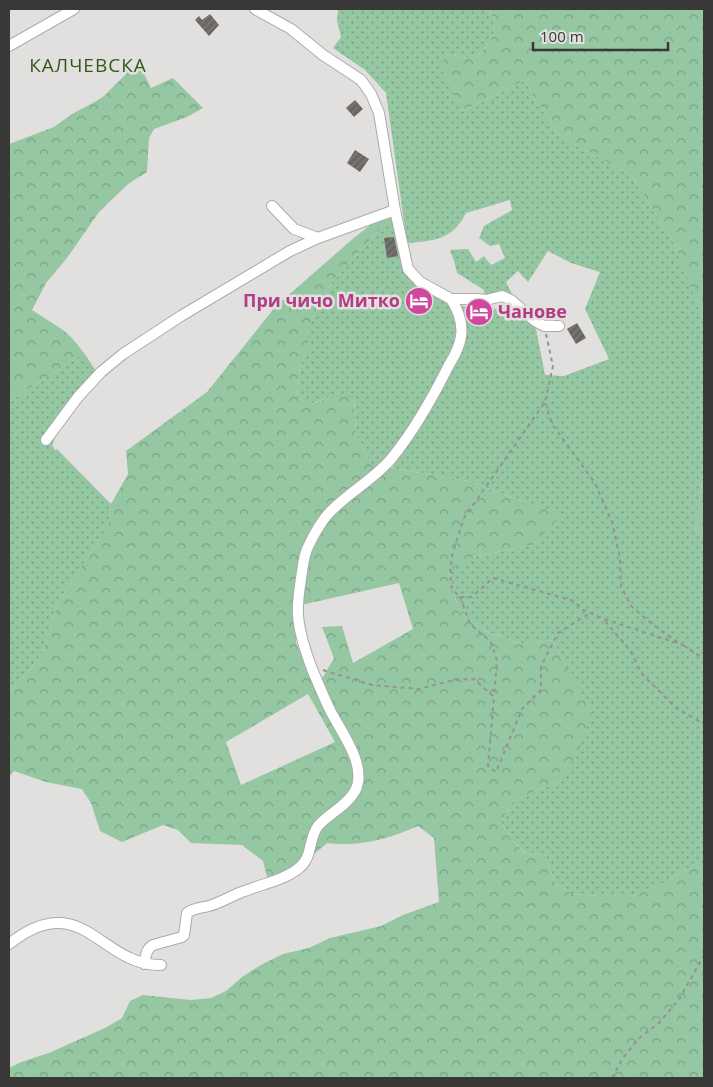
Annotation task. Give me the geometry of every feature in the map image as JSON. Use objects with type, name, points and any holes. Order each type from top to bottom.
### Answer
[{"type":"street","points":[[9,46],[74,9]]},
{"type":"street","points":[[144,964],[150,947],[182,937],[187,913],[190,910],[210,906],[241,892],[286,877],[300,868],[306,862],[317,828],[328,816],[343,806],[355,791],[359,777],[356,761],[311,667],[298,615],[300,585],[306,552],[317,530],[331,510],[376,475],[391,459],[438,387],[456,353],[461,337],[457,308],[451,300],[420,282],[408,268],[395,210],[379,113],[371,94],[356,77],[323,55],[291,29],[255,9]]},
{"type":"street","points":[[272,206],[294,229],[318,238]]},
{"type":"street","points":[[46,440],[78,397],[101,372],[123,354],[181,316],[290,251],[318,238],[395,210]]},
{"type":"street","points":[[451,300],[478,298],[486,300],[502,296],[511,300],[535,321],[544,326],[559,326]]},
{"type":"street","points":[[9,944],[30,930],[46,924],[69,924],[88,931],[132,959],[144,964],[161,965]]},
{"type":"path","points":[[544,326],[553,366],[545,402],[464,518],[452,556],[450,574],[452,589],[460,597],[470,624],[491,642],[497,661],[488,766],[496,772],[522,709],[541,690],[541,666],[558,633],[590,613]]},
{"type":"path","points":[[545,402],[552,424],[595,483],[612,522],[620,558],[621,586],[631,606],[652,624],[704,659]]},
{"type":"path","points":[[460,597],[472,597],[493,578],[574,601],[583,610],[604,619],[683,645]]},
{"type":"path","points":[[604,619],[630,650],[642,674],[675,707],[704,724]]},
{"type":"path","points":[[311,667],[372,686],[419,689],[454,680],[474,679],[494,697]]},
{"type":"path","points":[[612,1078],[623,1058],[638,1039],[659,1023],[680,998],[704,955]]},
{"type":"green space","points":[[338,9],[489,9],[493,17],[495,32],[485,48],[474,59],[447,54],[461,112],[525,80],[534,98],[560,136],[632,176],[675,245],[704,321],[704,467],[695,531],[704,536],[704,859],[662,884],[632,896],[572,894],[555,883],[545,854],[526,853],[512,840],[501,822],[513,801],[562,780],[565,665],[553,640],[521,644],[485,631],[459,611],[448,570],[477,556],[533,545],[561,515],[468,481],[392,468],[430,407],[462,345],[462,306],[492,310],[508,304],[526,313],[536,329],[545,375],[564,376],[609,359],[585,309],[600,272],[571,263],[548,251],[528,282],[518,271],[506,282],[513,296],[485,299],[484,290],[457,273],[450,250],[468,249],[476,262],[484,256],[491,265],[505,258],[499,244],[490,246],[479,238],[484,226],[512,210],[510,200],[466,213],[455,229],[434,240],[407,243],[386,93],[365,70],[333,48],[341,37],[337,21]]},
{"type":"green space","points":[[489,9],[704,9],[704,321],[675,245],[632,176],[560,136],[534,98],[525,80],[461,112],[440,65],[447,54],[474,59],[485,48],[495,32],[493,17]]},
{"type":"green space","points":[[138,62],[151,88],[173,78],[203,108],[187,117],[154,129],[149,138],[147,172],[128,184],[99,212],[67,258],[46,283],[32,310],[63,330],[84,353],[9,402],[9,144],[54,127],[72,114],[103,97]]},
{"type":"green space","points":[[391,209],[391,217],[331,283],[307,329],[309,345],[300,366],[297,398],[311,404],[330,397],[354,397],[356,435],[375,471],[392,468],[468,481],[562,515],[533,545],[477,556],[448,571],[459,611],[485,631],[521,644],[553,640],[565,665],[592,711],[580,747],[562,780],[513,801],[501,822],[512,840],[525,853],[545,854],[555,883],[572,894],[632,896],[662,884],[704,859],[704,1078],[9,1078],[9,1068],[49,1053],[107,1027],[122,1018],[130,1001],[143,995],[191,1000],[211,998],[226,991],[259,966],[283,954],[309,948],[330,938],[381,926],[403,915],[439,902],[434,838],[418,826],[374,841],[351,844],[327,843],[312,856],[268,881],[263,861],[242,845],[191,843],[178,830],[163,825],[122,842],[100,831],[91,803],[82,789],[46,782],[14,771],[9,777],[9,693],[42,655],[58,602],[108,526],[111,504],[128,474],[126,451],[207,392],[276,306],[355,237]],"holes":[[[399,583],[413,629],[353,663],[342,626],[322,627],[334,658],[323,677],[309,673],[296,643],[297,614],[301,605]],[[308,694],[335,742],[241,785],[226,742]]]},
{"type":"green space","points":[[391,217],[395,221],[406,267],[413,283],[418,288],[442,299],[450,305],[454,309],[457,322],[448,359],[415,422],[396,449],[375,471],[356,435],[354,397],[330,397],[310,404],[297,398],[300,366],[309,345],[307,329],[331,283]]},
{"type":"green space","points":[[84,353],[101,378],[58,431],[52,445],[111,504],[108,526],[58,602],[42,655],[9,693],[9,402]]},
{"type":"green space","points":[[704,467],[704,536],[695,531]]},
{"type":"building","points":[[210,14],[219,25],[209,36],[195,20],[199,16],[202,20]]},
{"type":"building","points":[[355,100],[363,109],[354,117],[346,108]]},
{"type":"building","points":[[355,150],[369,159],[360,172],[347,163]]},
{"type":"building","points":[[394,237],[398,256],[387,258],[384,238]]},
{"type":"building","points":[[414,292],[424,300],[417,309],[407,302]]},
{"type":"building","points":[[577,323],[586,338],[576,344],[567,329]]},
{"type":"place","name":"При чичо Митко","points":[[419,301]]},
{"type":"place","name":"Чанове","points":[[479,312]]},
{"type":"district","name":"КАЛЧЕВСКА","points":[[88,65]]}]
